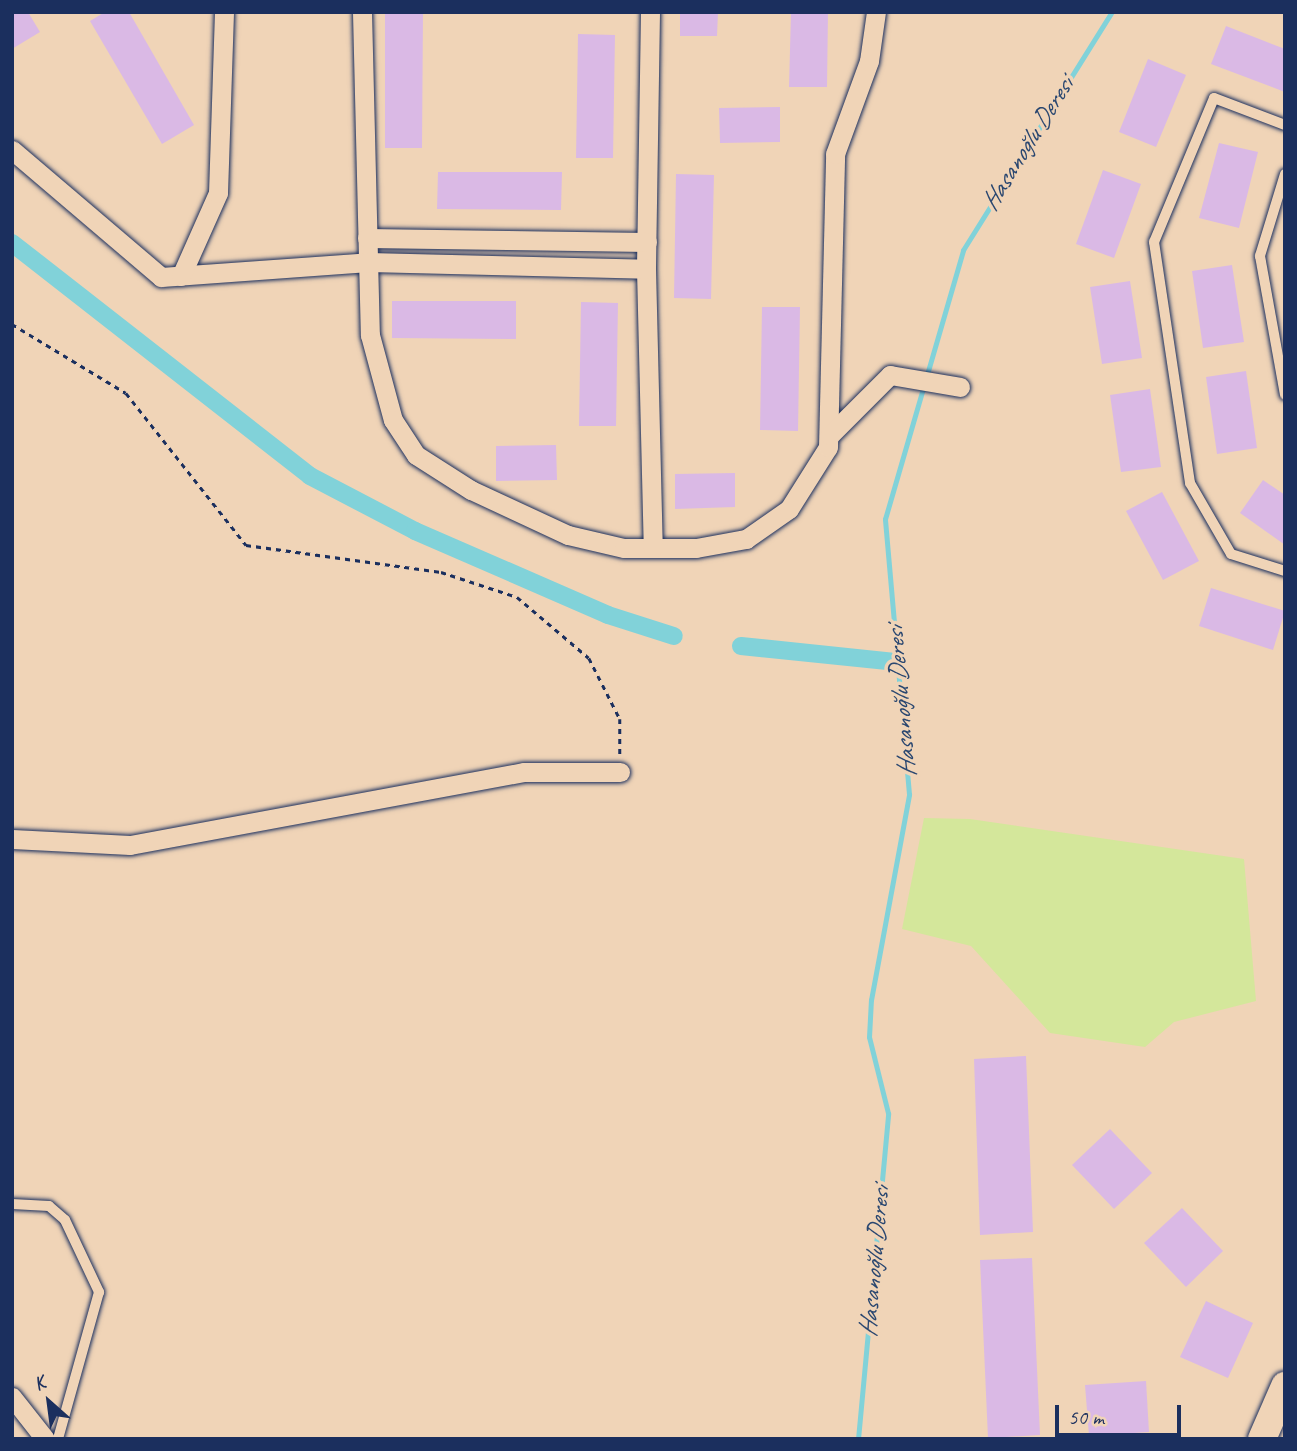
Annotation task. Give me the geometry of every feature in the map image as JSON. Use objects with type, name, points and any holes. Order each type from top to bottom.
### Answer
[{"type":"street","points":[[181,276],[218,193],[223,12]]},
{"type":"street","points":[[362,12],[367,238],[376,369],[393,420],[416,455],[471,490],[568,535],[653,548],[746,539],[789,509],[813,478],[831,435],[890,375],[916,376],[960,387]]},
{"type":"street","points":[[650,12],[646,270],[653,548]]},
{"type":"street","points":[[831,435],[835,154],[869,61],[876,12]]},
{"type":"street","points":[[12,150],[161,277],[368,262],[646,270]]},
{"type":"street","points":[[367,238],[647,242]]},
{"type":"street","points":[[12,839],[131,845],[524,772],[620,772]]},
{"type":"street","points":[[1262,1439],[1285,1386]]},
{"type":"street","points":[[12,1397],[45,1439]]},
{"type":"lane","points":[[1285,125],[1214,98],[1154,242],[1190,483],[1231,554],[1285,571]]},
{"type":"lane","points":[[1285,174],[1260,256],[1285,395]]},
{"type":"lane","points":[[12,1204],[50,1206],[65,1220],[99,1292],[58,1439]]},
{"type":"path","points":[[12,324],[126,393],[246,545],[441,572],[517,597],[589,658],[620,719],[620,772]]},
{"type":"green space","points":[[924,818],[970,819],[1244,859],[1256,1001],[1174,1022],[1145,1047],[1050,1033],[971,946],[902,929]]},
{"type":"building","points":[[12,12],[28,12],[40,32],[12,49]]},
{"type":"building","points":[[105,12],[129,12],[194,125],[162,144],[90,21]]},
{"type":"building","points":[[385,12],[423,12],[422,148],[385,148]]},
{"type":"building","points":[[680,12],[718,12],[717,36],[680,36]]},
{"type":"building","points":[[791,12],[828,12],[827,87],[789,87]]},
{"type":"building","points":[[1226,26],[1285,49],[1285,92],[1211,64]]},
{"type":"building","points":[[578,34],[615,35],[613,158],[576,158]]},
{"type":"building","points":[[1148,59],[1186,75],[1156,147],[1119,132]]},
{"type":"building","points":[[780,107],[780,142],[720,143],[719,108]]},
{"type":"building","points":[[1219,143],[1258,152],[1239,228],[1199,218]]},
{"type":"building","points":[[1103,170],[1141,184],[1114,258],[1076,244]]},
{"type":"building","points":[[438,172],[562,172],[561,210],[437,209]]},
{"type":"building","points":[[676,174],[714,175],[711,299],[674,298]]},
{"type":"building","points":[[1232,265],[1244,342],[1203,348],[1192,271]]},
{"type":"building","points":[[1130,281],[1142,358],[1102,364],[1090,287]]},
{"type":"building","points":[[392,301],[516,301],[516,339],[392,338]]},
{"type":"building","points":[[581,302],[618,303],[616,426],[579,426]]},
{"type":"building","points":[[762,307],[800,307],[798,431],[760,430]]},
{"type":"building","points":[[1246,371],[1257,448],[1217,454],[1206,377]]},
{"type":"building","points":[[1150,389],[1161,467],[1121,472],[1110,395]]},
{"type":"building","points":[[556,445],[557,480],[496,481],[496,446]]},
{"type":"building","points":[[735,473],[735,507],[675,509],[675,474]]},
{"type":"building","points":[[1263,480],[1285,495],[1285,545],[1240,513]]},
{"type":"building","points":[[1162,492],[1199,561],[1163,580],[1126,511]]},
{"type":"building","points":[[1211,588],[1285,611],[1273,650],[1199,626]]},
{"type":"building","points":[[1026,1056],[1033,1232],[980,1235],[974,1059]]},
{"type":"building","points":[[1110,1129],[1152,1173],[1114,1209],[1072,1165]]},
{"type":"building","points":[[1182,1208],[1223,1251],[1186,1287],[1144,1243]]},
{"type":"building","points":[[1032,1258],[1040,1435],[988,1438],[980,1260]]},
{"type":"building","points":[[1206,1301],[1253,1323],[1228,1378],[1180,1357]]},
{"type":"building","points":[[1146,1381],[1149,1432],[1089,1436],[1085,1385]]},
{"type":"waterway","name":"Hasanoğlu Deresi","points":[[858,1439],[888,1113],[869,1037],[871,1000],[909,794],[885,519],[963,250],[1112,12]]},
{"type":"waterway","points":[[12,243],[310,476],[415,531],[608,615],[674,636]]},
{"type":"waterway","points":[[741,646],[897,662]]}]
